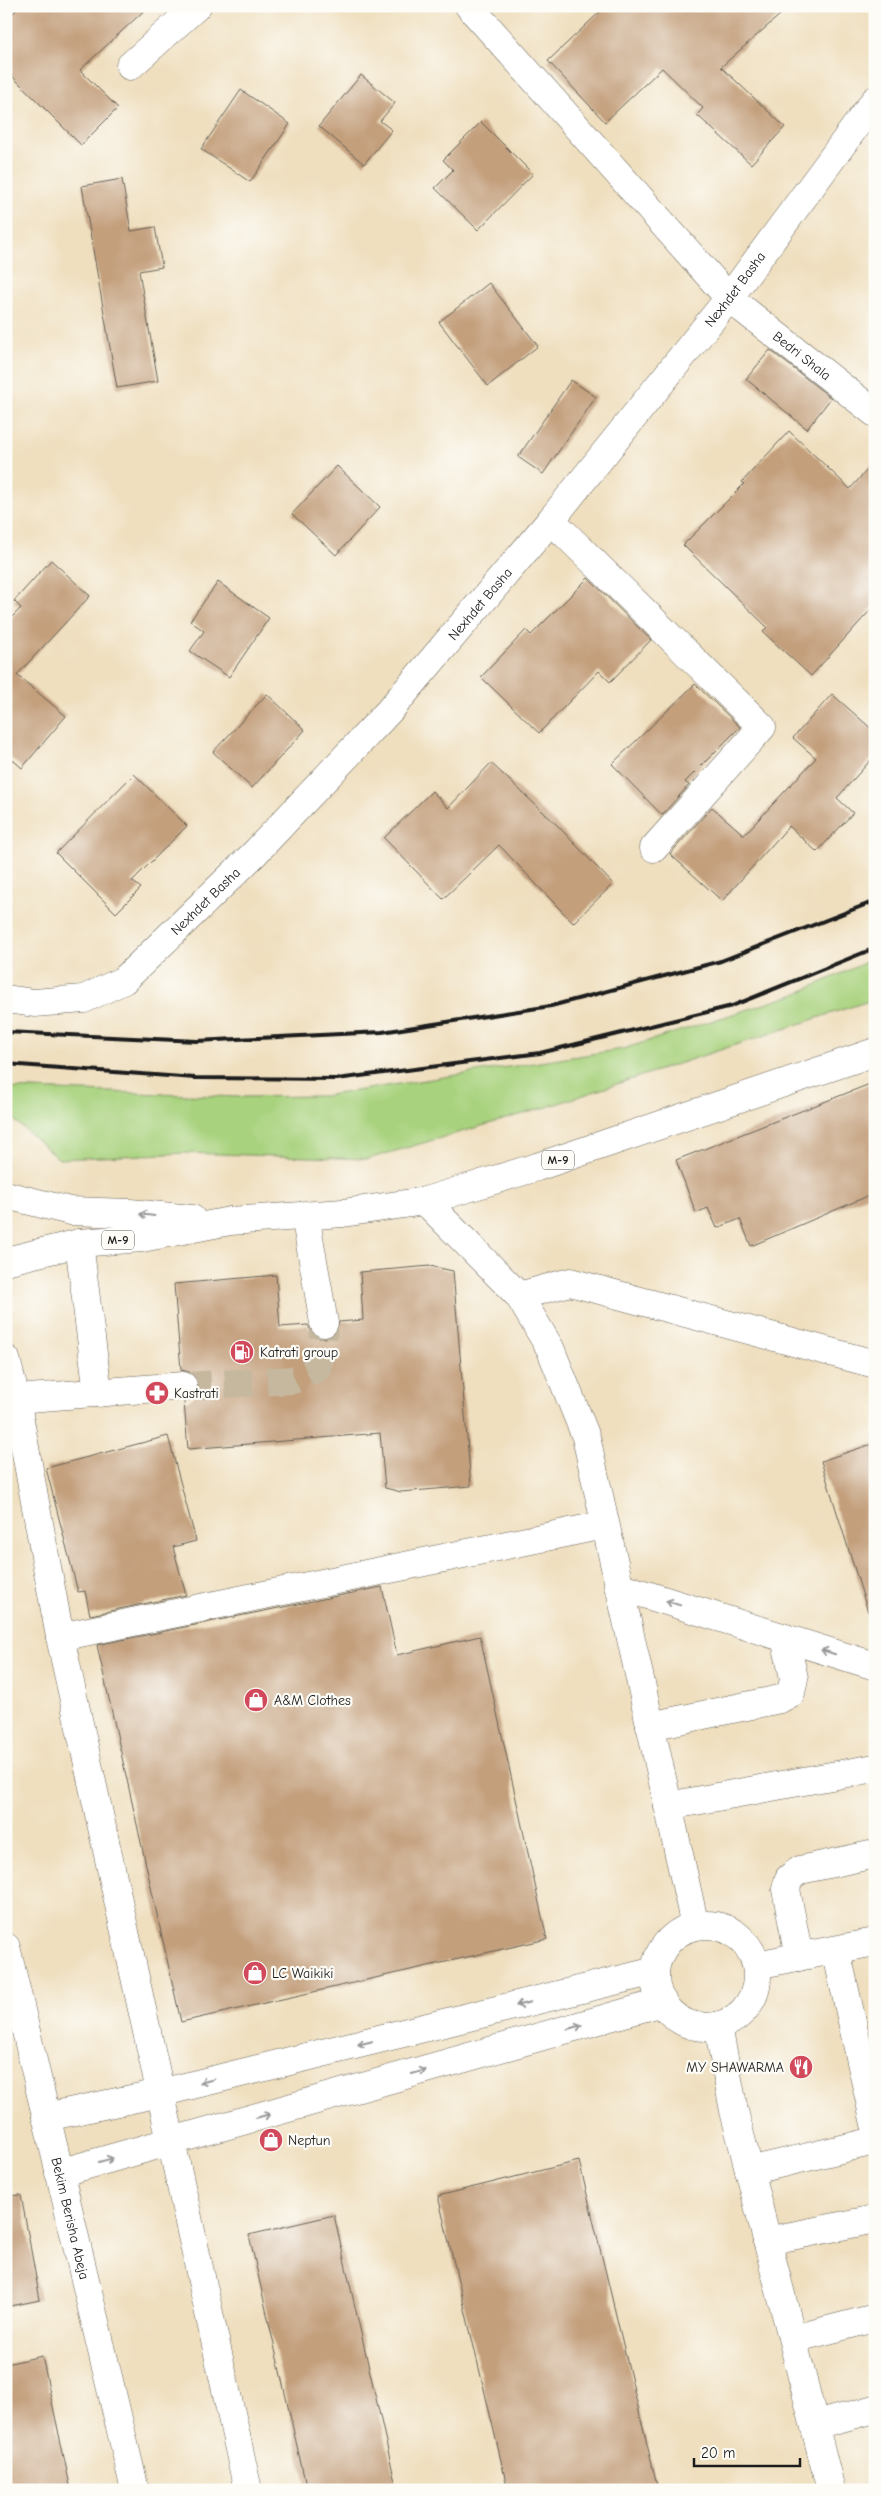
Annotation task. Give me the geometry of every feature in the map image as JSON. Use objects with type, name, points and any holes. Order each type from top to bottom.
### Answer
[{"type":"street","points":[[130,66],[197,6]]},
{"type":"street","name":"Bedri Shala","points":[[469,6],[729,298],[875,413]]},
{"type":"street","name":"Nexhdet Basha","points":[[6,999],[34,1003],[84,999],[124,980],[254,854],[389,711],[551,520],[729,298],[875,100]]},
{"type":"street","points":[[551,520],[762,727],[654,848]]},
{"type":"street","name":"M-9","points":[[6,1261],[79,1243],[142,1238],[230,1221],[343,1213],[425,1201],[537,1167],[875,1052]]},
{"type":"street","name":"M-9","points":[[6,1195],[70,1211],[130,1213],[230,1221]]},
{"type":"street","points":[[425,1201],[519,1296],[550,1348],[586,1437],[604,1524],[696,1926]]},
{"type":"street","points":[[305,1215],[324,1323]]},
{"type":"street","points":[[79,1243],[98,1393]]},
{"type":"street","points":[[519,1296],[570,1282],[875,1364]]},
{"type":"street","points":[[6,1359],[16,1399],[60,1637],[248,2490]]},
{"type":"street","points":[[16,1399],[183,1386]]},
{"type":"street","points":[[60,1637],[604,1524]]},
{"type":"street","points":[[618,1586],[875,1666]]},
{"type":"street","points":[[650,1726],[780,1699],[791,1693],[794,1678],[785,1638]]},
{"type":"street","points":[[668,1806],[875,1768]]},
{"type":"street","points":[[799,1957],[786,1889],[789,1878],[800,1870],[875,1854]]},
{"type":"street","points":[[696,1926],[726,1929],[740,1938],[750,1950],[756,1965],[757,1981],[753,1996],[744,2010],[732,2020],[718,2026],[702,2027],[686,2023],[672,2015],[663,2002],[657,1987],[655,1971],[660,1956],[669,1942],[680,1932],[696,1926]]},
{"type":"street","points":[[756,1965],[875,1942]]},
{"type":"street","name":"Bekim Berisha Abeja","points":[[6,1948],[17,2040],[46,2117],[135,2490]]},
{"type":"street","points":[[836,1950],[875,2124]]},
{"type":"street","points":[[46,2117],[160,2093],[655,1971]]},
{"type":"street","points":[[59,2173],[663,2002]]},
{"type":"street","points":[[718,2026],[734,2111],[831,2490]]},
{"type":"street","points":[[749,2171],[875,2141]]},
{"type":"street","points":[[767,2241],[875,2219]]},
{"type":"street","points":[[793,2339],[875,2318]]},
{"type":"street","points":[[815,2425],[875,2410]]},
{"type":"green space","points":[[875,958],[875,999],[547,1107],[368,1159],[186,1153],[59,1159],[6,1113],[6,1088],[239,1097],[323,1096],[623,1049],[796,994]]},
{"type":"building","points":[[20,6],[149,6],[80,70],[118,108],[81,145],[6,70],[6,20]]},
{"type":"building","points":[[606,6],[790,6],[721,67],[785,127],[751,164],[697,115],[703,108],[662,68],[605,122],[548,61]]},
{"type":"building","points":[[361,75],[395,103],[380,121],[392,130],[364,164],[319,126]]},
{"type":"building","points":[[241,90],[290,124],[250,182],[201,149]]},
{"type":"building","points":[[481,122],[533,174],[478,230],[435,188],[453,170],[443,160]]},
{"type":"building","points":[[122,179],[131,231],[155,227],[162,267],[139,271],[158,381],[117,388],[82,186]]},
{"type":"building","points":[[489,283],[538,346],[488,386],[439,322]]},
{"type":"building","points":[[770,350],[831,398],[807,429],[746,379]]},
{"type":"building","points":[[571,380],[596,397],[543,474],[518,457]]},
{"type":"building","points":[[789,431],[850,489],[875,461],[875,605],[811,676],[763,632],[767,627],[683,545],[744,484],[742,482]]},
{"type":"building","points":[[337,466],[380,507],[336,555],[292,514]]},
{"type":"building","points":[[51,560],[90,596],[17,675],[66,716],[22,768],[6,754],[6,623],[21,608],[14,601]]},
{"type":"building","points":[[588,578],[651,640],[610,682],[599,671],[539,733],[481,677],[526,630],[531,635]]},
{"type":"building","points":[[218,582],[269,618],[229,677],[190,651],[204,631],[190,621]]},
{"type":"building","points":[[695,684],[740,727],[685,782],[689,785],[662,815],[612,764]]},
{"type":"building","points":[[267,694],[305,730],[252,788],[213,752]]},
{"type":"building","points":[[832,694],[875,732],[875,755],[837,798],[853,813],[817,852],[789,826],[722,901],[670,854],[712,807],[744,835],[816,758],[793,738]]},
{"type":"building","points":[[491,763],[557,825],[613,884],[573,923],[499,845],[443,899],[384,838],[432,791],[448,808]]},
{"type":"building","points":[[134,774],[187,826],[132,881],[141,888],[116,913],[56,853]]},
{"type":"building","points":[[875,1082],[875,1193],[751,1246],[740,1219],[717,1228],[708,1208],[696,1213],[676,1160]]},
{"type":"building","points":[[430,1266],[453,1271],[471,1486],[401,1492],[385,1488],[380,1433],[188,1449],[184,1402],[191,1399],[197,1393],[198,1384],[196,1378],[190,1372],[181,1370],[174,1284],[276,1275],[280,1327],[308,1325],[312,1333],[319,1338],[326,1338],[334,1335],[339,1322],[363,1320],[360,1272]]},
{"type":"building","points":[[168,1436],[196,1541],[173,1547],[186,1595],[90,1615],[85,1591],[78,1592],[46,1468]]},
{"type":"building","points":[[875,1443],[875,1611],[868,1612],[821,1461]]},
{"type":"building","points":[[382,1587],[397,1655],[480,1636],[547,1939],[181,2022],[97,1645]]},
{"type":"building","points":[[579,2161],[658,2490],[508,2490],[438,2196]]},
{"type":"building","points":[[21,2195],[40,2300],[6,2307],[6,2196]]},
{"type":"building","points":[[334,2215],[397,2490],[307,2490],[249,2235]]},
{"type":"building","points":[[42,2356],[71,2490],[6,2490],[6,2364]]},
{"type":"tunnel","points":[[183,1386],[293,1380],[317,1369],[323,1347],[324,1323]]},
{"type":"railway","points":[[6,1032],[197,1041],[382,1032],[551,1006],[721,961],[875,901]]},
{"type":"railway","points":[[6,1064],[195,1078],[337,1079],[540,1053],[732,1006],[875,948]]},
{"type":"place","name":"Katrati group","points":[[242,1352]]},
{"type":"place","name":"Kastrati","points":[[157,1393]]},
{"type":"place","name":"A&M Clothes","points":[[256,1700]]},
{"type":"place","name":"LC Waikiki","points":[[255,1973]]},
{"type":"place","name":"MY SHAWARMA","points":[[801,2067]]},
{"type":"place","name":"Neptun","points":[[271,2140]]}]
